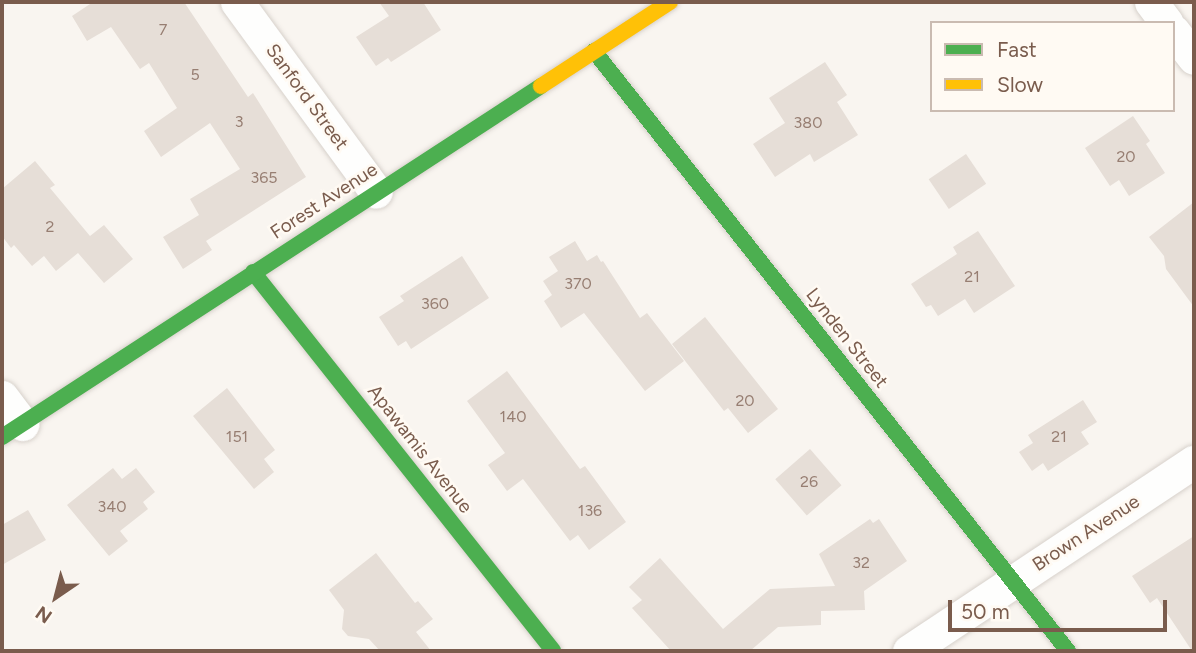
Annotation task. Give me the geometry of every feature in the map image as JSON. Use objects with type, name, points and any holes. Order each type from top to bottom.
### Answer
[{"type":"street","name":"Sanford Street","points":[[237,2],[376,192]]},
{"type":"street","points":[[1151,2],[1165,21]]},
{"type":"street","name":"Forest Avenue","points":[[12,430],[666,3]]},
{"type":"street","points":[[1175,34],[1194,58]]},
{"type":"street","name":"Lynden Street","points":[[594,51],[1068,651]]},
{"type":"street","name":"Apawamis Avenue","points":[[253,272],[553,651]]},
{"type":"street","points":[[2,397],[12,430]]},
{"type":"street","name":"Brown Avenue","points":[[909,651],[1194,463]]},
{"type":"building","points":[[93,2],[184,2],[248,97],[253,93],[306,177],[206,241],[212,250],[183,269],[163,237],[199,215],[190,199],[240,169],[210,123],[161,157],[144,131],[177,108],[149,63],[140,69],[111,27],[87,41],[72,16]]},
{"type":"building","points":[[379,2],[423,2],[441,30],[391,62],[388,58],[376,66],[356,37],[389,16]]},
{"type":"building","points":[[825,62],[847,95],[837,102],[858,135],[814,162],[810,154],[775,177],[753,144],[785,123],[769,98]]},
{"type":"building","points":[[1133,116],[1150,141],[1146,144],[1165,173],[1129,196],[1119,180],[1110,186],[1085,148]]},
{"type":"building","points":[[966,154],[986,184],[949,209],[929,179]]},
{"type":"building","points":[[35,161],[55,185],[50,188],[90,236],[104,225],[133,259],[104,283],[78,253],[56,271],[44,256],[32,266],[14,245],[11,248],[2,236],[2,189]]},
{"type":"building","points":[[1194,202],[1194,307],[1166,269],[1164,256],[1149,237]]},
{"type":"building","points":[[978,231],[1015,286],[974,313],[965,299],[938,316],[931,305],[926,307],[911,284],[957,254],[953,247]]},
{"type":"building","points":[[575,241],[587,261],[597,255],[601,262],[603,261],[640,318],[647,313],[684,361],[645,391],[584,313],[561,328],[544,301],[552,295],[543,281],[558,271],[549,257]]},
{"type":"building","points":[[462,256],[489,298],[411,349],[406,341],[398,346],[379,317],[404,301],[400,296]]},
{"type":"building","points":[[705,317],[778,409],[748,433],[728,408],[724,411],[672,344]]},
{"type":"building","points":[[507,371],[580,469],[585,466],[626,522],[589,550],[578,535],[570,541],[523,479],[507,491],[488,465],[505,453],[467,401]]},
{"type":"building","points":[[227,388],[275,450],[264,459],[274,472],[254,489],[193,416]]},
{"type":"building","points":[[1083,400],[1097,422],[1081,432],[1089,444],[1048,471],[1043,463],[1032,471],[1019,452],[1033,443],[1028,435]]},
{"type":"building","points":[[810,449],[841,485],[807,515],[775,479]]},
{"type":"building","points":[[113,468],[122,479],[136,468],[155,492],[143,502],[148,509],[120,531],[128,541],[109,556],[67,505]]},
{"type":"building","points":[[28,510],[46,540],[2,565],[2,525]]},
{"type":"building","points":[[870,519],[873,523],[879,519],[907,561],[864,591],[865,610],[821,611],[821,625],[778,627],[750,651],[671,651],[632,608],[642,600],[629,587],[660,558],[723,629],[770,589],[835,586],[819,554]]},
{"type":"building","points":[[1194,536],[1192,651],[1157,598],[1150,603],[1132,576]]},
{"type":"building","points":[[376,553],[415,603],[418,601],[433,619],[416,632],[431,651],[380,651],[369,639],[348,636],[342,629],[344,610],[329,590]]},
{"type":"traffic: fast","points":[[594,51],[1068,651]]},
{"type":"traffic: fast","points":[[2,437],[541,86]]},
{"type":"traffic: fast","points":[[253,272],[553,651]]},
{"type":"traffic: slow","points":[[541,86],[670,2]]}]
